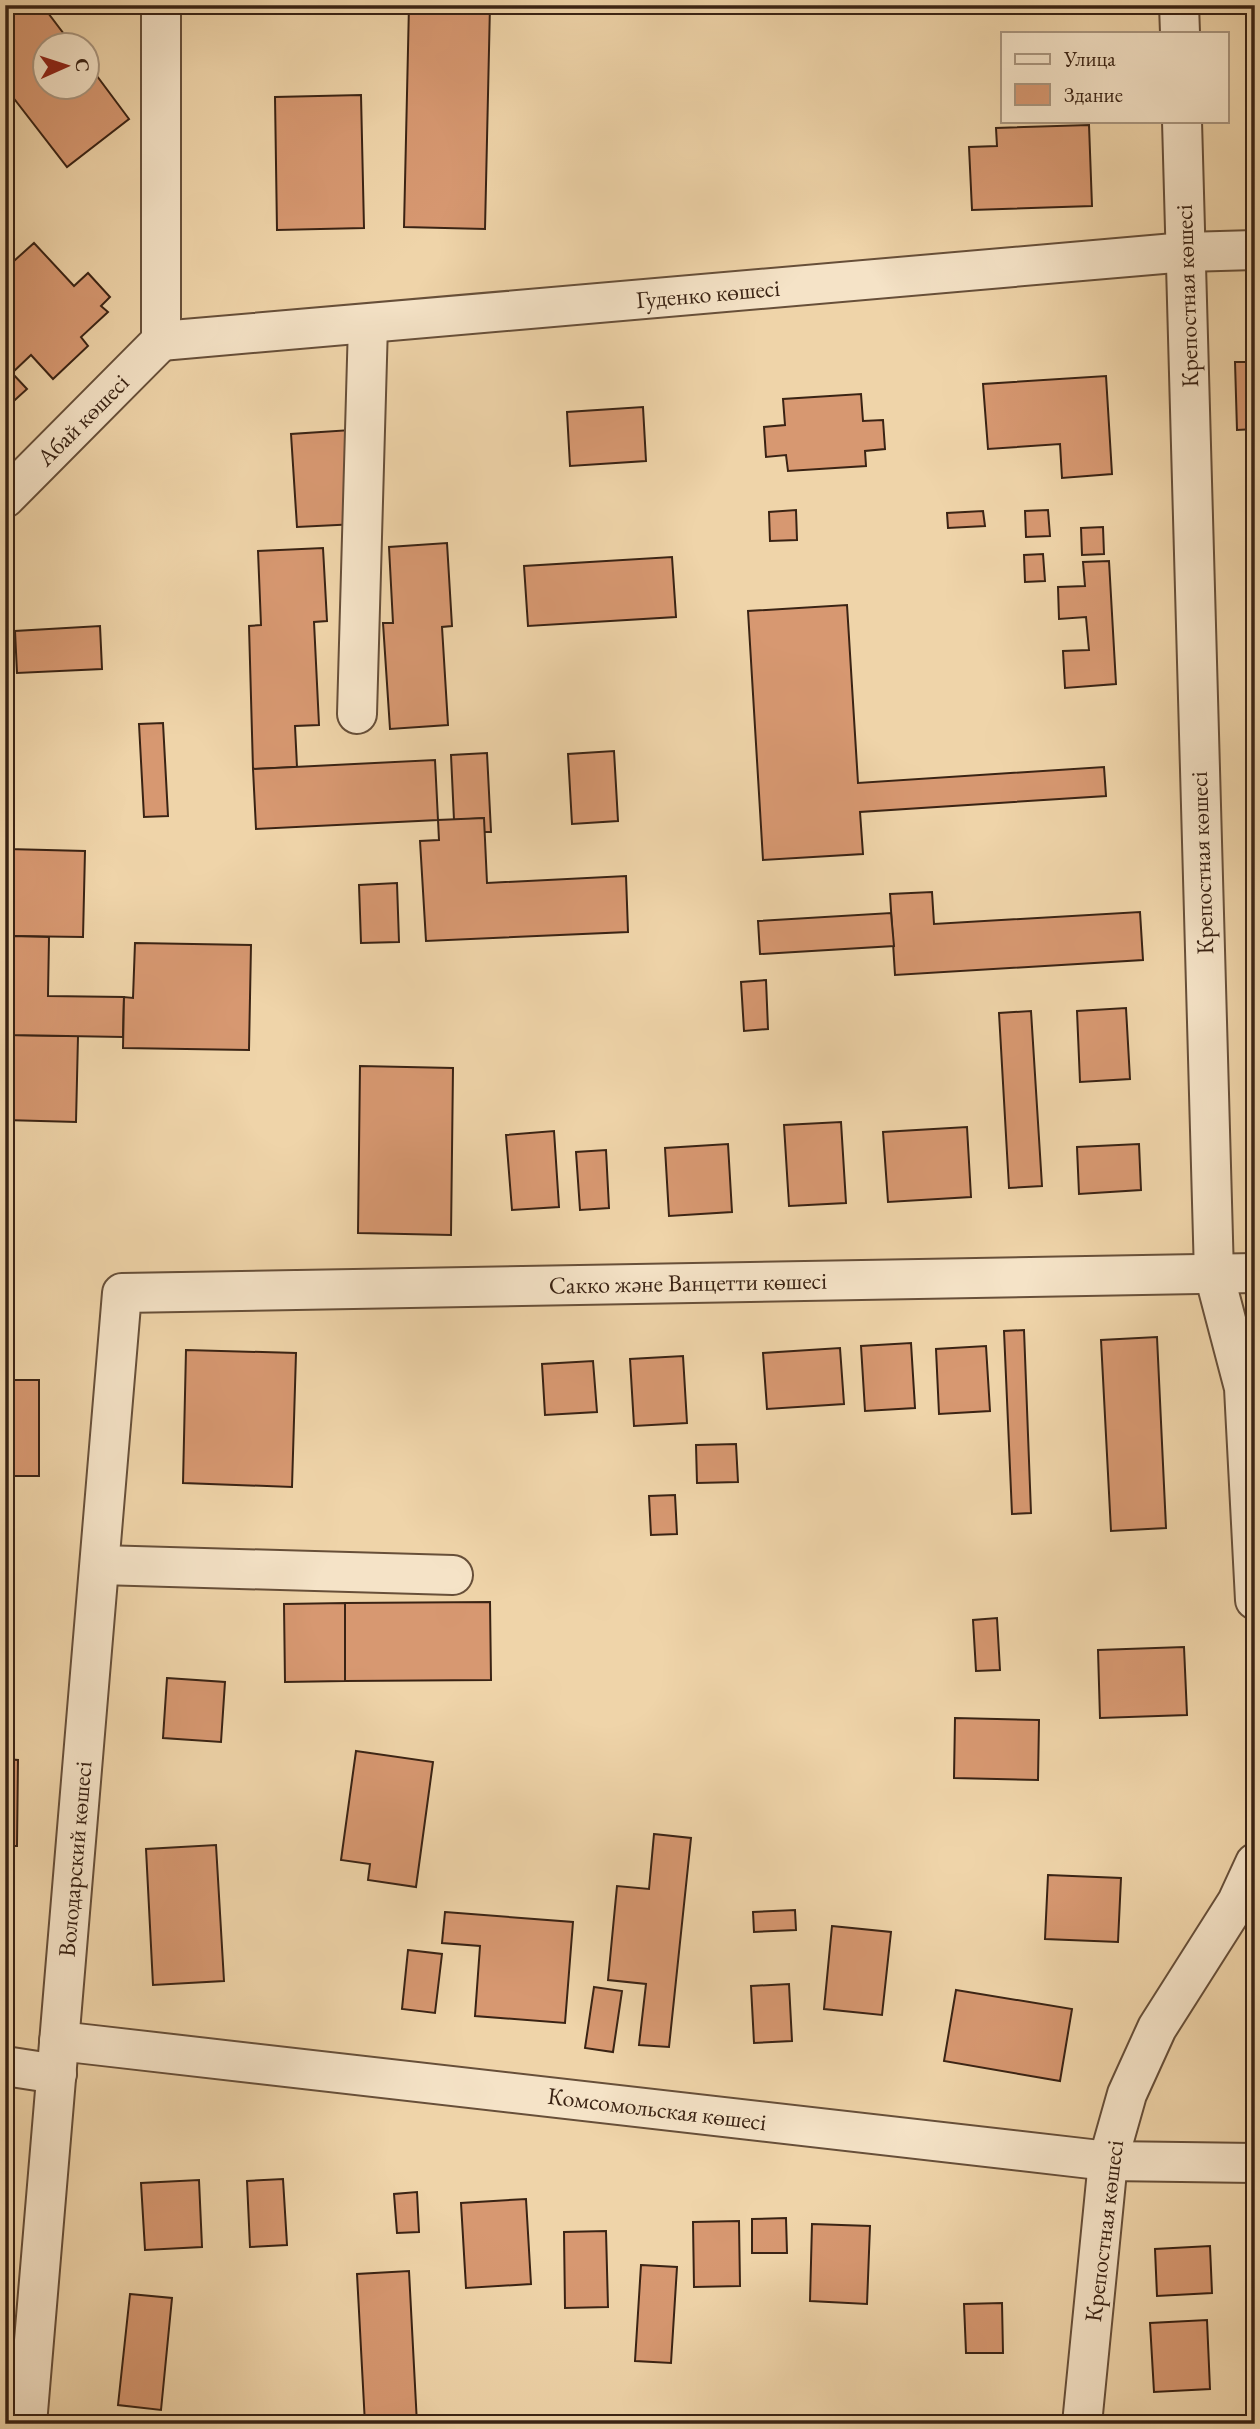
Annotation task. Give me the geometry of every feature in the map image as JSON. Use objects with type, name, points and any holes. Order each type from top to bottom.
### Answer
[{"type":"street","points":[[161,5],[161,341]]},
{"type":"street","points":[[1179,5],[1180,32]]},
{"type":"street","name":"Крепостная көшесі","points":[[1182,122],[1214,1274],[1244,1388],[1255,1601]]},
{"type":"street","name":"Гуденко көшесі","points":[[161,341],[1186,252],[1255,250]]},
{"type":"street","points":[[357,714],[368,324]]},
{"type":"street","name":"Абай көшесі","points":[[5,498],[161,341]]},
{"type":"street","name":"Сакко және Ванцетти көшесі","points":[[122,1293],[1255,1273]]},
{"type":"street","name":"Володарский көшесі","points":[[26,2424],[122,1293]]},
{"type":"street","points":[[100,1565],[453,1574]]},
{"type":"street","name":"Крепостная көшесі","points":[[1082,2424],[1108,2161],[1127,2094],[1157,2028],[1237,1902],[1255,1863]]},
{"type":"street","name":"Комсомольская көшесі","points":[[5,2066],[58,2058],[1108,2161],[1255,2163]]},
{"type":"building","points":[[5,5],[42,5],[62,32],[32,32],[32,102],[102,102],[102,83],[129,119],[67,167],[5,87]]},
{"type":"building","points":[[409,5],[490,5],[485,229],[404,227]]},
{"type":"building","points":[[361,95],[364,228],[277,230],[275,97]]},
{"type":"building","points":[[1089,125],[1092,206],[972,210],[969,147],[997,146],[996,128]]},
{"type":"building","points":[[34,243],[74,286],[88,273],[110,297],[101,306],[108,312],[81,337],[88,346],[53,379],[31,355],[12,373],[27,389],[5,409],[5,285],[11,279],[5,269]]},
{"type":"building","points":[[1235,362],[1255,362],[1255,429],[1237,430]]},
{"type":"building","points":[[1106,376],[1112,474],[1062,478],[1060,444],[988,449],[983,384]]},
{"type":"building","points":[[861,394],[863,421],[883,420],[885,449],[865,451],[866,466],[788,471],[786,455],[766,457],[764,427],[785,425],[783,399]]},
{"type":"building","points":[[643,407],[646,461],[570,466],[567,412]]},
{"type":"building","points":[[351,430],[357,524],[297,527],[291,434]]},
{"type":"building","points":[[796,510],[797,540],[770,541],[769,512]]},
{"type":"building","points":[[1048,510],[1050,536],[1026,537],[1025,511]]},
{"type":"building","points":[[983,511],[985,526],[948,528],[947,513]]},
{"type":"building","points":[[1103,527],[1104,554],[1082,555],[1081,528]]},
{"type":"building","points":[[447,543],[452,626],[442,627],[448,725],[390,729],[383,623],[393,623],[389,547]]},
{"type":"building","points":[[323,548],[327,621],[314,622],[319,725],[295,726],[297,767],[253,769],[249,626],[261,625],[258,551]]},
{"type":"building","points":[[1043,554],[1045,581],[1025,582],[1024,555]]},
{"type":"building","points":[[672,557],[676,617],[528,626],[524,566]]},
{"type":"building","points":[[1109,561],[1116,684],[1065,688],[1063,651],[1089,650],[1086,617],[1059,619],[1058,587],[1085,586],[1083,562]]},
{"type":"building","points":[[847,605],[858,783],[1104,767],[1106,796],[860,812],[863,854],[763,860],[748,611]]},
{"type":"building","points":[[100,626],[102,669],[17,673],[15,631]]},
{"type":"building","points":[[163,723],[168,816],[144,817],[139,724]]},
{"type":"building","points":[[614,751],[618,821],[572,824],[568,754]]},
{"type":"building","points":[[487,753],[491,832],[484,832],[484,818],[454,820],[451,755]]},
{"type":"building","points":[[435,760],[438,820],[256,829],[253,769]]},
{"type":"building","points":[[5,773],[9,773],[8,849],[85,851],[83,937],[12,936],[10,1035],[78,1036],[76,1122],[5,1120]]},
{"type":"building","points":[[484,818],[487,883],[626,876],[628,932],[426,941],[420,841],[439,840],[438,820]]},
{"type":"building","points":[[397,883],[399,942],[361,943],[359,885]]},
{"type":"building","points":[[932,892],[934,924],[1140,912],[1143,960],[895,975],[890,894]]},
{"type":"building","points":[[891,913],[894,946],[760,954],[758,921]]},
{"type":"building","points":[[12,936],[49,937],[48,996],[124,997],[123,1037],[10,1035]]},
{"type":"building","points":[[135,943],[251,945],[249,1050],[123,1048],[124,997],[133,998]]},
{"type":"building","points":[[766,980],[768,1029],[744,1031],[741,982]]},
{"type":"building","points":[[1126,1008],[1130,1079],[1080,1082],[1077,1011]]},
{"type":"building","points":[[1031,1011],[1042,1186],[1009,1188],[999,1013]]},
{"type":"building","points":[[360,1066],[453,1068],[451,1235],[358,1233]]},
{"type":"building","points":[[841,1122],[846,1203],[789,1206],[784,1125]]},
{"type":"building","points":[[967,1127],[971,1197],[888,1202],[883,1132]]},
{"type":"building","points":[[554,1131],[559,1207],[512,1210],[506,1135]]},
{"type":"building","points":[[728,1144],[732,1212],[669,1216],[665,1148]]},
{"type":"building","points":[[1139,1144],[1141,1190],[1079,1194],[1077,1147]]},
{"type":"building","points":[[606,1150],[609,1208],[580,1210],[576,1152]]},
{"type":"building","points":[[1024,1330],[1031,1513],[1012,1514],[1004,1331]]},
{"type":"building","points":[[1157,1337],[1166,1528],[1111,1531],[1101,1340]]},
{"type":"building","points":[[911,1343],[915,1408],[865,1411],[861,1346]]},
{"type":"building","points":[[986,1346],[990,1411],[939,1414],[936,1349]]},
{"type":"building","points":[[840,1348],[844,1404],[767,1409],[763,1353]]},
{"type":"building","points":[[186,1350],[296,1353],[292,1487],[183,1483]]},
{"type":"building","points":[[683,1356],[687,1423],[634,1426],[630,1359]]},
{"type":"building","points":[[593,1361],[597,1412],[545,1415],[542,1364]]},
{"type":"building","points":[[5,1380],[39,1380],[39,1476],[5,1476]]},
{"type":"building","points":[[736,1444],[738,1482],[697,1483],[696,1445]]},
{"type":"building","points":[[675,1495],[677,1534],[651,1535],[649,1496]]},
{"type":"building","points":[[490,1602],[491,1680],[345,1681],[345,1603]]},
{"type":"building","points":[[345,1603],[345,1681],[285,1682],[284,1604]]},
{"type":"building","points":[[997,1618],[1000,1670],[976,1671],[973,1620]]},
{"type":"building","points":[[1184,1647],[1187,1715],[1100,1718],[1098,1650]]},
{"type":"building","points":[[167,1678],[225,1682],[221,1742],[163,1738]]},
{"type":"building","points":[[955,1718],[1039,1720],[1038,1780],[954,1778]]},
{"type":"building","points":[[356,1751],[433,1762],[416,1887],[368,1880],[370,1864],[341,1860]]},
{"type":"building","points":[[5,1759],[18,1760],[17,1846],[5,1846]]},
{"type":"building","points":[[654,1834],[691,1838],[669,2047],[639,2045],[646,1984],[608,1980],[617,1886],[649,1889]]},
{"type":"building","points":[[216,1845],[224,1981],[153,1985],[146,1849]]},
{"type":"building","points":[[1048,1875],[1121,1878],[1118,1942],[1045,1939]]},
{"type":"building","points":[[795,1910],[796,1930],[754,1932],[753,1912]]},
{"type":"building","points":[[445,1912],[573,1922],[565,2023],[475,2016],[480,1946],[442,1943]]},
{"type":"building","points":[[832,1926],[891,1932],[882,2015],[824,2009]]},
{"type":"building","points":[[408,1950],[442,1954],[435,2013],[402,2009]]},
{"type":"building","points":[[789,1984],[792,2041],[754,2043],[751,1986]]},
{"type":"building","points":[[594,1987],[622,1991],[613,2052],[585,2048]]},
{"type":"building","points":[[956,1990],[1072,2009],[1060,2081],[944,2061]]},
{"type":"building","points":[[283,2179],[287,2245],[250,2247],[247,2181]]},
{"type":"building","points":[[199,2180],[202,2247],[145,2250],[141,2183]]},
{"type":"building","points":[[417,2192],[419,2232],[397,2233],[394,2194]]},
{"type":"building","points":[[526,2199],[531,2284],[466,2288],[461,2203]]},
{"type":"building","points":[[786,2218],[787,2253],[752,2253],[752,2219]]},
{"type":"building","points":[[739,2221],[740,2286],[694,2287],[693,2222]]},
{"type":"building","points":[[812,2224],[870,2226],[867,2304],[810,2301]]},
{"type":"building","points":[[606,2231],[608,2307],[565,2308],[564,2232]]},
{"type":"building","points":[[1210,2246],[1212,2293],[1157,2296],[1155,2249]]},
{"type":"building","points":[[641,2265],[677,2267],[671,2363],[635,2361]]},
{"type":"building","points":[[409,2271],[417,2424],[365,2424],[357,2274]]},
{"type":"building","points":[[130,2294],[172,2298],[161,2410],[118,2405]]},
{"type":"building","points":[[1002,2303],[1003,2353],[966,2353],[964,2304]]},
{"type":"building","points":[[1207,2320],[1210,2389],[1154,2392],[1150,2323]]}]
